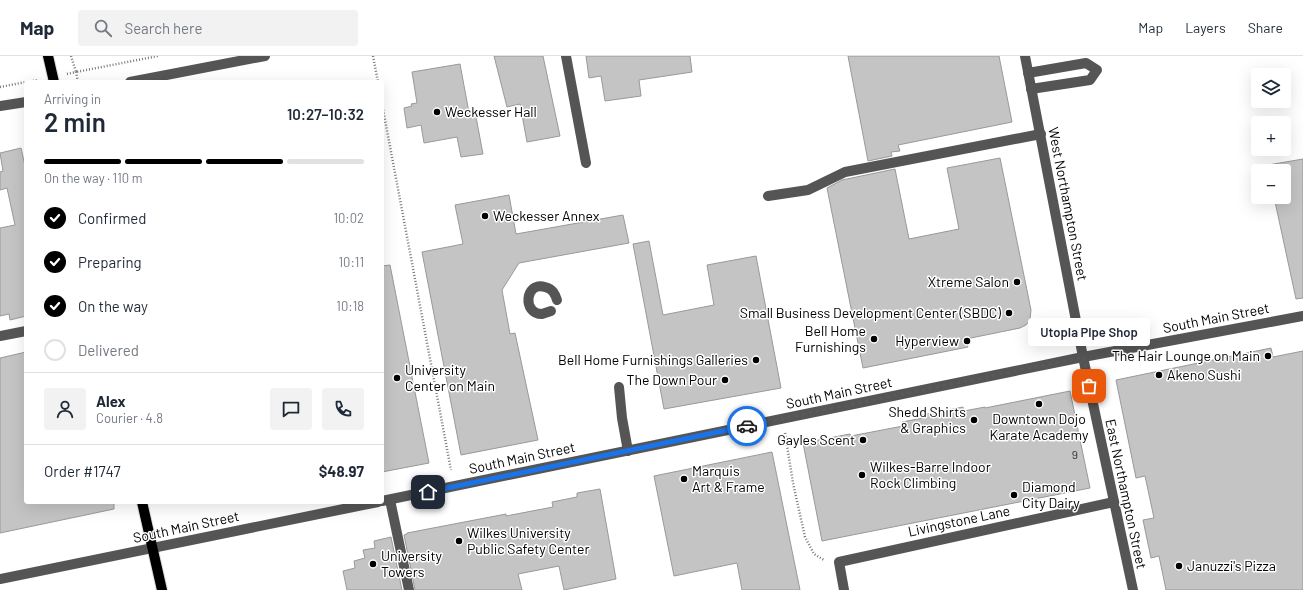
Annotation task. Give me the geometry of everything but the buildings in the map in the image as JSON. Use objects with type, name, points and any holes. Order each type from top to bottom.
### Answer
[{"type":"main road","points":[[48,56],[54,80]]},
{"type":"main road","points":[[142,504],[162,590]]},
{"type":"street","points":[[140,80],[265,56]]},
{"type":"street","points":[[566,56],[586,163]]},
{"type":"street","name":"West Northampton Street","points":[[1025,56],[1083,357]]},
{"type":"street","points":[[1028,73],[1086,63],[1097,70],[1090,80],[1031,89]]},
{"type":"street","points":[[0,106],[24,102]]},
{"type":"street","points":[[768,196],[808,190],[844,172],[1040,134]]},
{"type":"street","points":[[551,311],[541,314],[530,308],[528,302],[531,290],[536,287],[543,286],[549,288],[557,300]]},
{"type":"street","name":"South Main Street","points":[[386,500],[1083,357],[1303,316]]},
{"type":"street","points":[[0,336],[24,331]]},
{"type":"street","name":"East Northampton Street","points":[[1083,357],[1132,590]]},
{"type":"street","points":[[619,387],[622,418],[628,450]]},
{"type":"street","points":[[386,500],[409,590]]},
{"type":"street","name":"Livingstone Lane","points":[[839,562],[1114,502]]},
{"type":"street","name":"South Main Street","points":[[0,579],[368,504]]},
{"type":"street","points":[[839,562],[844,590]]},
{"type":"path","points":[[71,56],[76,72],[158,56]]},
{"type":"path","points":[[373,56],[378,80]]},
{"type":"path","points":[[0,87],[24,82]]},
{"type":"path","points":[[384,115],[451,470]]},
{"type":"path","points":[[782,419],[793,483],[805,537],[814,554],[824,560],[839,562]]},
{"type":"way so far","points":[[747,426],[1083,357],[1089,386]]},
{"type":"place","name":"Weckesser Hall","points":[[437,112]]},
{"type":"place","name":"Weckesser Annex","points":[[485,216]]},
{"type":"place","name":"Xtreme Salon","points":[[1017,282]]},
{"type":"place","name":"Small Business Development Center (SBDC)","points":[[1009,313]]},
{"type":"place","name":"Bell Home Furnishings","points":[[874,339]]},
{"type":"place","name":"Hyperview","points":[[967,341]]},
{"type":"place","name":"The Hair Lounge on Main","points":[[1268,356]]},
{"type":"place","name":"Bell Home Furnishings Galleries","points":[[756,360]]},
{"type":"place","name":"Akeno Sushi","points":[[1159,375]]},
{"type":"place","name":"University Center on Main","points":[[397,378]]},
{"type":"place","name":"The Down Pour","points":[[725,380]]},
{"type":"place","name":"Utopia Pipe Shop","points":[[1089,386]]},
{"type":"place","name":"Downtown Dojo Karate Academy","points":[[1039,404]]},
{"type":"place","name":"Shedd Shirts & Graphics","points":[[974,420]]},
{"type":"place","name":"Gayles Scent","points":[[863,440]]},
{"type":"place","name":"Wilkes-Barre Indoor Rock Climbing","points":[[862,475]]},
{"type":"place","name":"Marquis Art & Frame","points":[[684,479]]},
{"type":"place","name":"Diamond City Dairy","points":[[1014,495]]},
{"type":"place","name":"Wilkes University Public Safety Center","points":[[459,541]]},
{"type":"place","name":"University Towers","points":[[373,564]]},
{"type":"place","name":"Januzzi's Pizza","points":[[1179,566]]},
{"type":"route","points":[[428,492],[747,426]]}]
